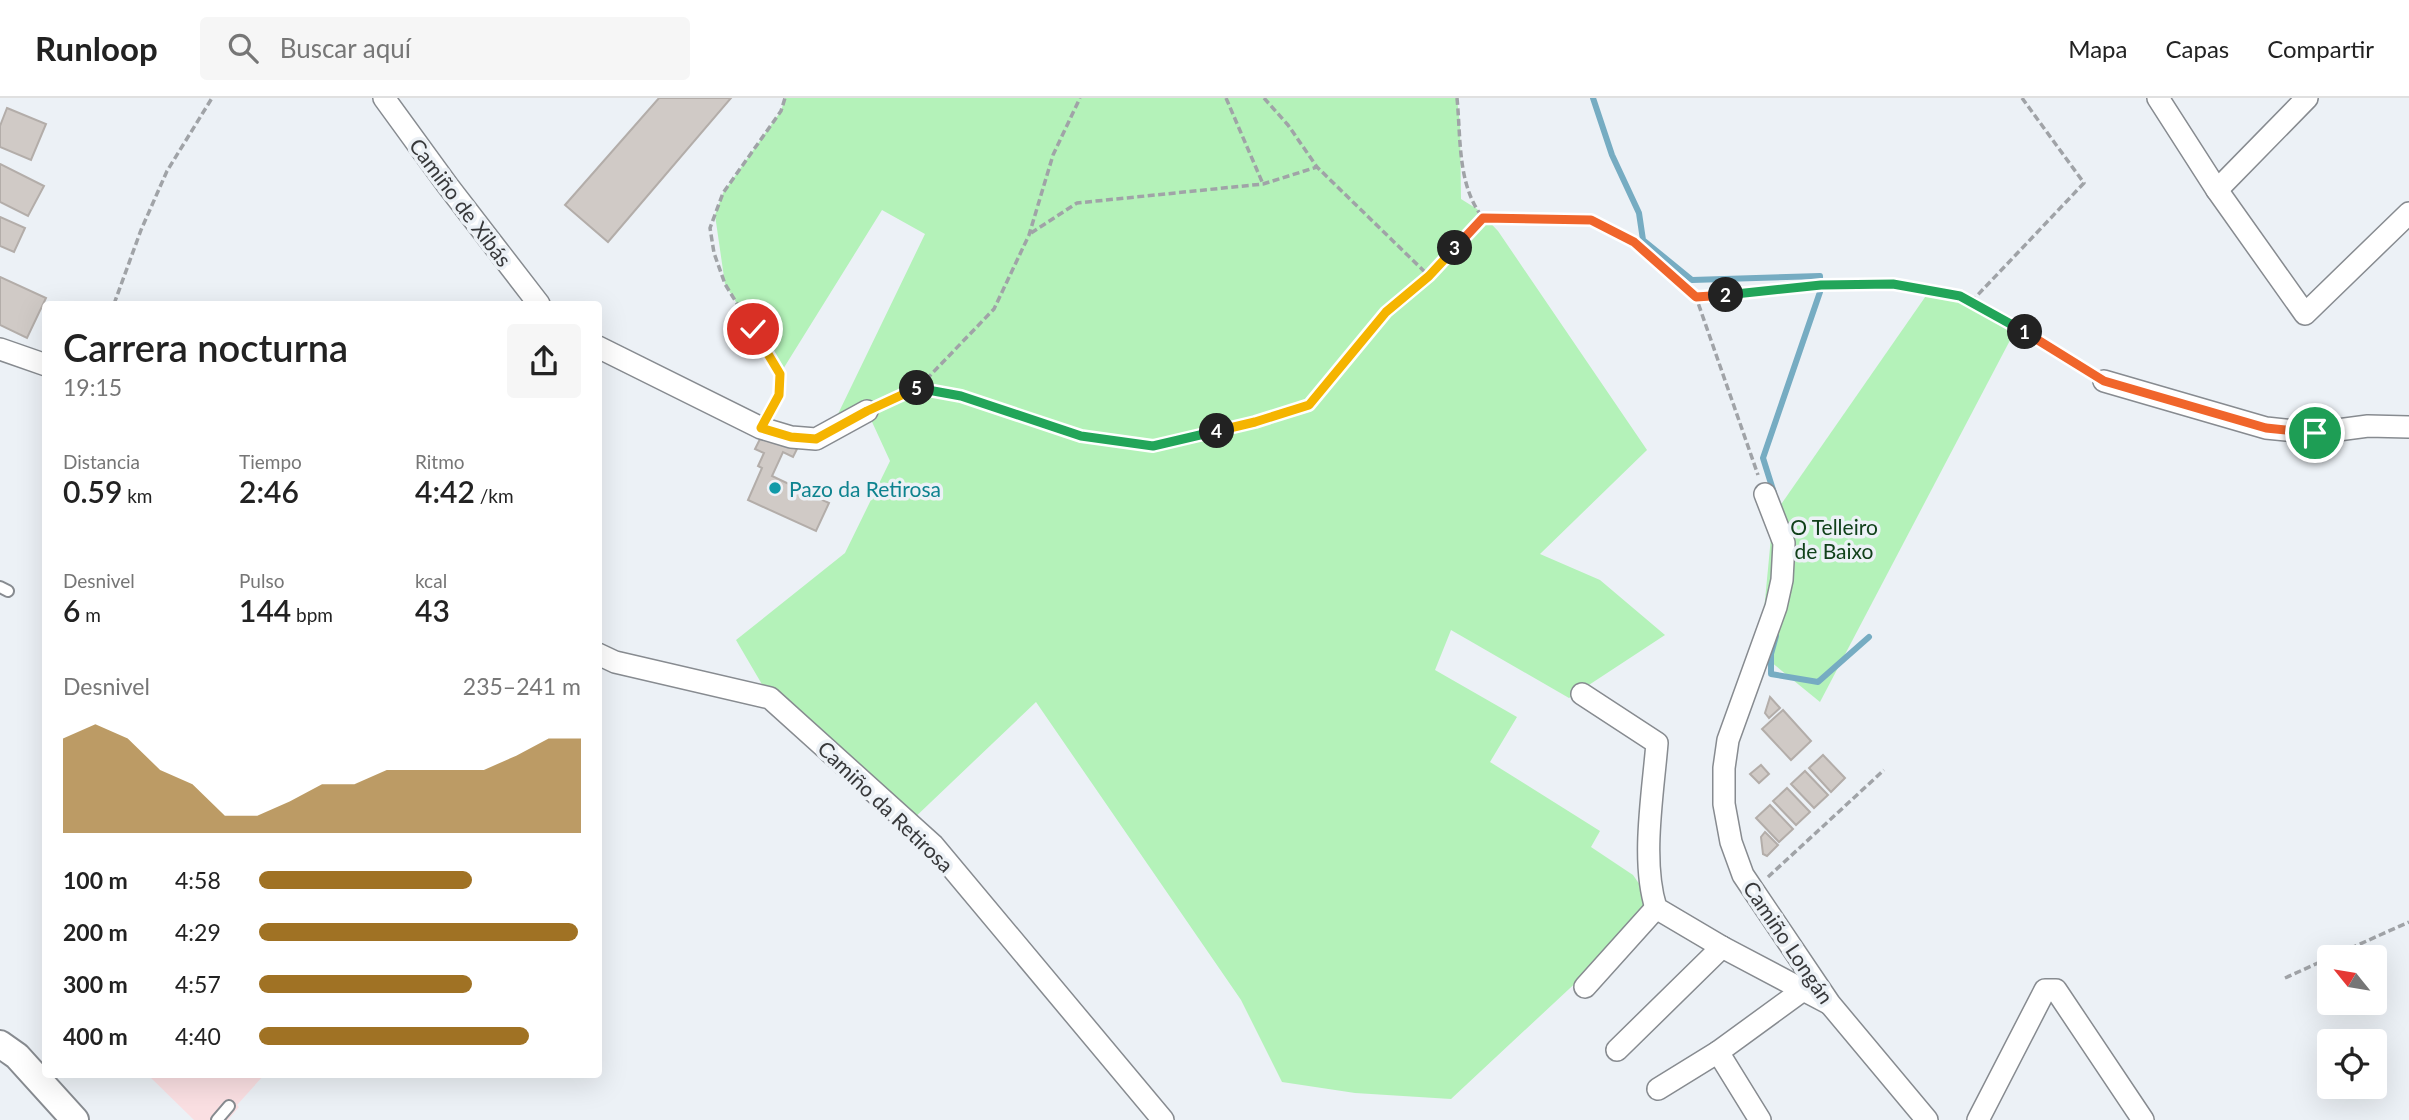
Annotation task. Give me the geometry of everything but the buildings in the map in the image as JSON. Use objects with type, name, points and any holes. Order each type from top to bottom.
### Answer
[{"type":"street","name":"Camiño de Xibás","points":[[384,98],[537,301]]},
{"type":"street","points":[[2158,98],[2217,191],[2305,314],[2409,213]]},
{"type":"street","points":[[2217,191],[2307,98]]},
{"type":"street","points":[[0,349],[42,364]]},
{"type":"street","points":[[602,349],[761,428],[791,437],[816,439],[867,411]]},
{"type":"street","points":[[2104,381],[2266,428],[2315,433],[2368,426],[2409,427]]},
{"type":"street","name":"Camiño Longán","points":[[1765,494],[1784,542],[1782,580],[1776,607],[1728,740],[1724,768],[1724,804],[1731,842],[1743,875],[1830,1004],[1927,1120]]},
{"type":"street","name":"Camiño da Retirosa","points":[[602,656],[615,662],[770,698],[933,845],[1163,1120]]},
{"type":"street","points":[[1582,694],[1657,743],[1648,868],[1650,890],[1656,908],[1721,947],[1830,1004]]},
{"type":"street","points":[[1585,987],[1656,908]]},
{"type":"street","points":[[1617,1050],[1721,947]]},
{"type":"street","points":[[1658,1089],[1718,1052],[1803,990]]},
{"type":"street","points":[[1978,1120],[2045,990],[2056,990],[2143,1120]]},
{"type":"street","points":[[0,1044],[17,1056],[75,1120]]},
{"type":"street","points":[[1718,1052],[1760,1120]]},
{"type":"lane","points":[[217,1120],[229,1107]]},
{"type":"path","points":[[115,301],[161,182],[212,98]]},
{"type":"path","points":[[761,428],[779,395],[780,374],[725,284],[714,253],[710,228],[723,193],[781,111],[785,98]]},
{"type":"path","points":[[867,411],[919,387],[994,309],[1029,234],[1053,155],[1080,98]]},
{"type":"path","points":[[1226,98],[1264,184]]},
{"type":"path","points":[[1264,98],[1288,125],[1317,167],[1429,276]]},
{"type":"path","points":[[1457,98],[1466,186],[1483,218]]},
{"type":"path","points":[[1971,302],[2084,183],[2022,98]]},
{"type":"path","points":[[1029,234],[1077,203],[1264,184],[1317,167]]},
{"type":"path","points":[[919,387],[961,396],[1081,436],[1153,446],[1255,422],[1309,405],[1386,312],[1429,276],[1483,218],[1591,220],[1634,242],[1696,297],[1765,494]]},
{"type":"path","points":[[1696,297],[1821,285],[1893,284],[1960,296],[2017,327],[2104,381]]},
{"type":"path","points":[[1754,890],[1884,771]]},
{"type":"path","points":[[2359,945],[2409,922]]},
{"type":"path","points":[[2286,978],[2317,964]]},
{"type":"shaded area","points":[[151,1078],[261,1078],[237,1105],[239,1107],[228,1120],[194,1120]]},
{"type":"green space","points":[[785,98],[1457,98],[1461,199],[1477,209],[1498,231],[1647,450],[1540,554],[1600,580],[1665,635],[1569,698],[1451,630],[1435,670],[1517,717],[1490,762],[1600,831],[1591,847],[1633,875],[1656,908],[1451,1099],[1355,1093],[1282,1082],[1241,1000],[1036,702],[909,823],[770,698],[736,640],[845,553],[890,461],[867,411],[838,414],[925,234],[882,210],[780,374],[725,284],[715,215],[723,193],[781,111]]},
{"type":"green space","name":"O Telleiro de Baixo","points":[[1930,290],[2017,327],[1820,702],[1760,653],[1773,516]]},
{"type":"waterway","points":[[1593,98],[1612,155],[1639,213],[1643,240],[1692,280],[1820,276],[1820,292],[1763,458],[1774,493]]},
{"type":"waterway","points":[[1776,636],[1771,654],[1771,674],[1818,682],[1869,637]]},
{"type":"place","name":"Pazo da Retirosa","points":[[775,488]]},
{"type":"route","points":[[753,329],[780,374],[779,395],[761,428],[791,437],[816,439],[919,387],[961,396],[1081,436],[1153,446],[1255,422],[1309,405],[1386,312],[1429,276],[1483,218],[1591,220],[1634,242],[1696,297],[1854,284],[1893,284],[1960,296],[2017,327],[2104,381],[2266,428],[2315,433]]}]
